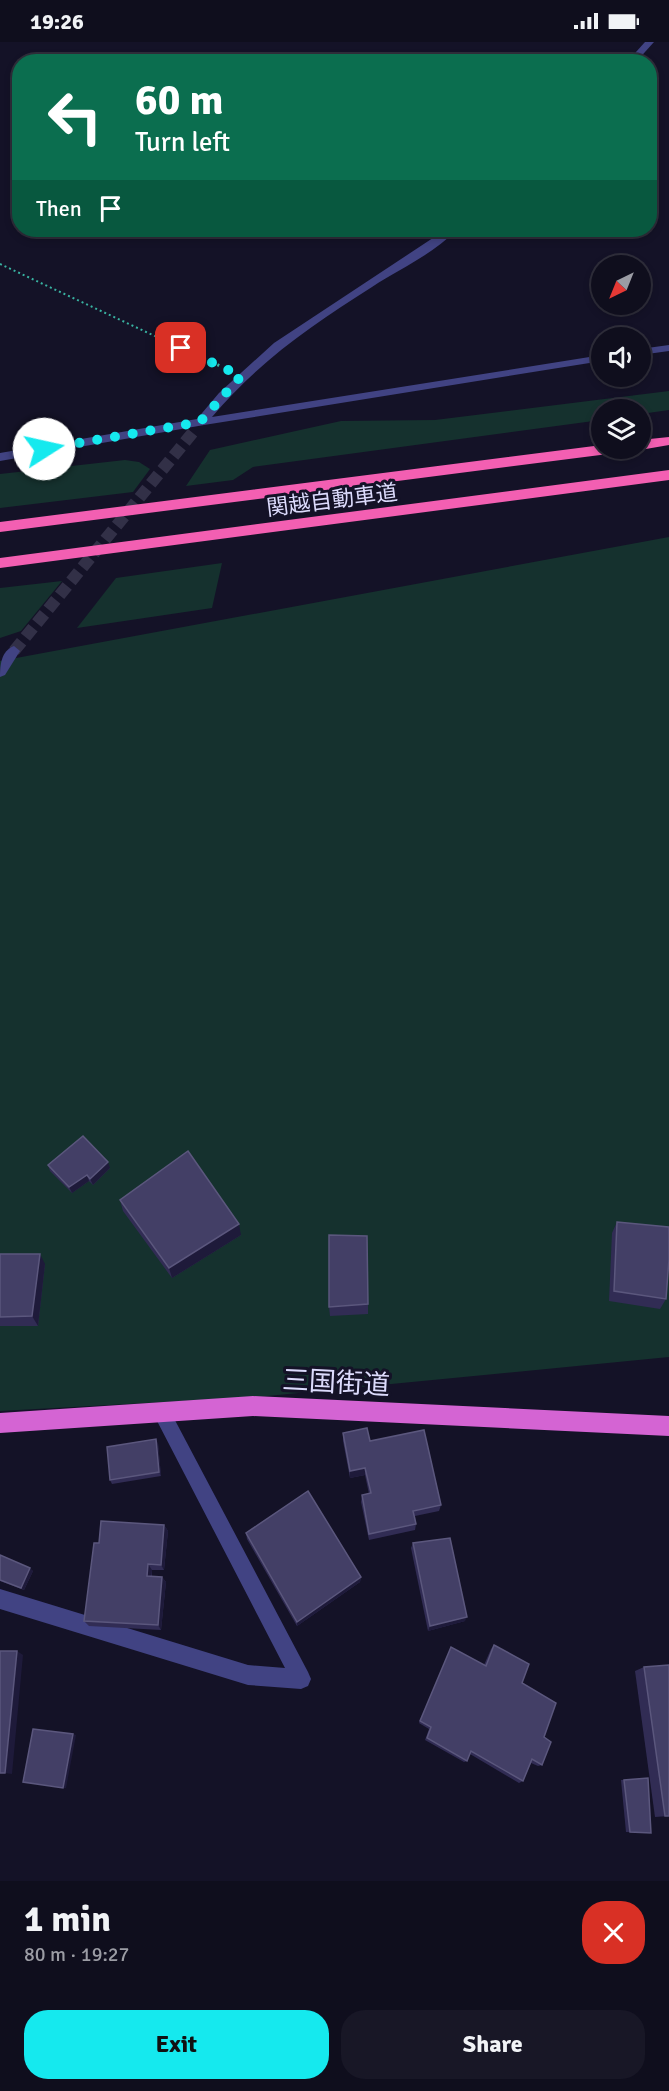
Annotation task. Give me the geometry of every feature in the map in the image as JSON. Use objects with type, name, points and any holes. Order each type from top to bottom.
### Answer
[{"type":"highway","points":[[651,443],[669,441]]},
{"type":"highway","name":"関越自動車道","points":[[0,527],[591,451]]},
{"type":"highway","name":"関越自動車道","points":[[0,563],[669,475]]},
{"type":"highway","name":"三国街道","points":[[0,1424],[253,1406],[669,1426]]},
{"type":"street","points":[[639,54],[650,42]]},
{"type":"street","points":[[197,426],[241,376],[279,343],[442,237]]},
{"type":"street","points":[[651,350],[669,348]]},
{"type":"street","points":[[0,457],[591,360]]},
{"type":"street","points":[[0,653],[14,651],[0,672]]},
{"type":"street","points":[[0,1599],[248,1676],[301,1679],[184,1459],[162,1413]]},
{"type":"path","points":[[0,264],[241,376]]},
{"type":"green space","points":[[669,391],[669,410],[651,413],[651,399],[604,399]]},
{"type":"green space","points":[[591,401],[591,421],[253,467],[233,480],[186,486],[210,450],[341,421],[435,420]]},
{"type":"green space","points":[[125,460],[139,462],[150,469],[133,492],[0,508],[0,474]]},
{"type":"green space","points":[[669,537],[669,1357],[257,1397],[0,1411],[0,661]]},
{"type":"green space","points":[[222,563],[212,608],[77,628],[116,578]]},
{"type":"green space","points":[[62,581],[21,631],[0,638],[0,588]]},
{"type":"building","points":[[83,1136],[108,1162],[90,1179],[87,1175],[69,1187],[48,1165]]},
{"type":"building","points":[[188,1151],[239,1224],[169,1268],[120,1200]]},
{"type":"building","points":[[617,1222],[669,1227],[666,1299],[614,1291]]},
{"type":"building","points":[[329,1235],[367,1236],[368,1304],[329,1307]]},
{"type":"building","points":[[0,1254],[40,1254],[32,1316],[0,1317]]},
{"type":"building","points":[[367,1428],[370,1441],[424,1430],[441,1505],[413,1511],[416,1524],[369,1534],[362,1495],[371,1493],[365,1468],[350,1471],[343,1433]]},
{"type":"building","points":[[156,1439],[159,1472],[110,1480],[107,1447]]},
{"type":"building","points":[[308,1491],[361,1577],[297,1622],[246,1533]]},
{"type":"building","points":[[101,1521],[164,1525],[161,1565],[148,1564],[147,1576],[162,1577],[158,1625],[84,1621],[94,1543],[99,1543]]},
{"type":"building","points":[[450,1538],[467,1617],[430,1626],[413,1543]]},
{"type":"building","points":[[0,1555],[30,1568],[21,1588],[0,1580]]},
{"type":"building","points":[[494,1645],[529,1664],[522,1683],[556,1703],[544,1737],[551,1742],[542,1765],[532,1759],[523,1781],[471,1751],[467,1761],[427,1738],[431,1727],[420,1721],[451,1647],[486,1666]]},
{"type":"building","points":[[0,1651],[17,1651],[5,1773],[0,1773]]},
{"type":"building","points":[[669,1665],[669,1816],[665,1816],[644,1667]]},
{"type":"building","points":[[33,1729],[73,1734],[63,1788],[23,1782]]},
{"type":"building","points":[[648,1778],[651,1833],[630,1832],[624,1780]]},
{"type":"tunnel","points":[[14,651],[194,431]]},
{"type":"route","points":[[44,449],[200,422],[241,376],[181,348]]}]
